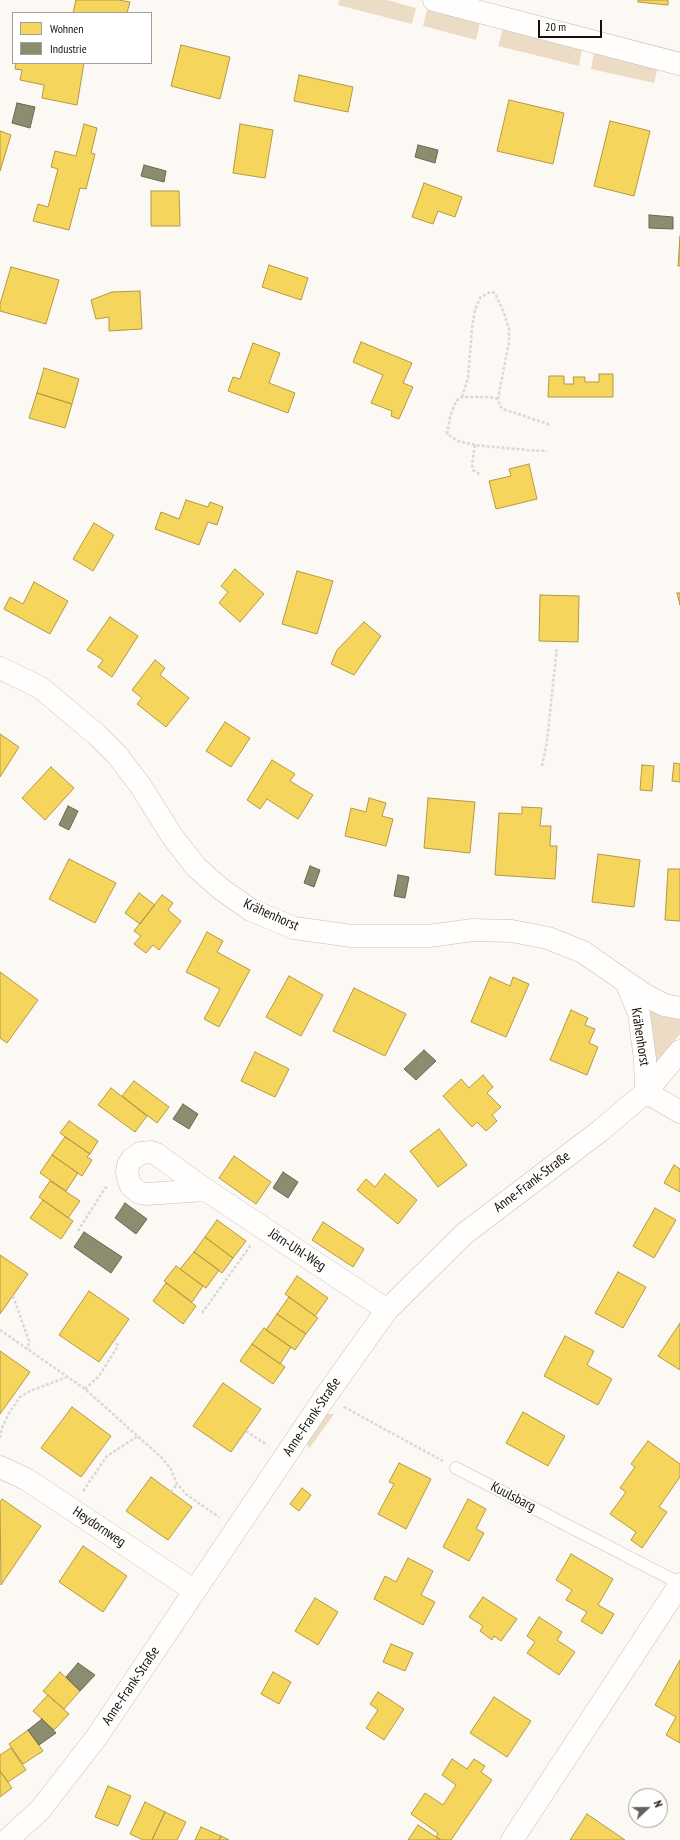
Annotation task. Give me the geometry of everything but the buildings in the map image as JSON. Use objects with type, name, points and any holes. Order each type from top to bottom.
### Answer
[{"type":"street","points":[[434,0],[680,64]]},
{"type":"street","name":"Krähenhorst","points":[[0,668],[41,688],[97,735],[117,755],[140,785],[172,836],[196,867],[221,889],[251,910],[294,928],[352,936],[429,936],[473,930],[512,931],[541,936],[583,952],[628,984],[664,1005],[680,1008]]},
{"type":"street","name":"Krähenhorst","points":[[628,984],[639,1014],[645,1059],[646,1092]]},
{"type":"street","name":"Anne-Frank-Straße","points":[[17,1837],[96,1738],[324,1397],[387,1310],[464,1234],[600,1131],[646,1092],[680,1051]]},
{"type":"street","points":[[646,1092],[680,1112]]},
{"type":"street","name":"Jörn-Uhl-Weg","points":[[129,1181],[127,1172],[128,1165],[132,1159],[140,1153],[151,1152],[156,1154],[206,1190],[387,1310]]},
{"type":"street","points":[[129,1181],[136,1190],[146,1194],[206,1190]]},
{"type":"street","name":"Heydornweg","points":[[0,1467],[26,1479],[195,1592]]},
{"type":"street","name":"Kuulsbarg","points":[[512,1840],[680,1583]]},
{"type":"lane","name":"Kuulsbarg","points":[[456,1468],[680,1583]]},
{"type":"path","points":[[462,397],[468,378],[474,310],[480,298],[493,292],[496,295],[509,329],[509,342],[498,399],[500,406],[503,409],[551,425]]},
{"type":"path","points":[[498,399],[489,397],[462,397],[456,401],[453,407],[447,434],[458,441],[475,445],[547,451]]},
{"type":"path","points":[[475,445],[472,464],[473,470],[481,475]]},
{"type":"path","points":[[542,766],[547,741],[557,647]]},
{"type":"path","points":[[78,1231],[105,1188],[129,1181]]},
{"type":"path","points":[[202,1313],[263,1228]]},
{"type":"path","points":[[13,1296],[29,1341],[28,1350]]},
{"type":"path","points":[[0,1330],[85,1389],[162,1458],[171,1468],[178,1484],[187,1495],[220,1518]]},
{"type":"path","points":[[85,1389],[99,1376],[118,1346],[115,1340]]},
{"type":"path","points":[[0,1438],[2,1428],[9,1413],[20,1397],[30,1391],[67,1377]]},
{"type":"path","points":[[348,1410],[456,1468]]},
{"type":"path","points":[[246,1430],[269,1447]]},
{"type":"path","points":[[81,1493],[107,1456],[138,1436]]},
{"type":"path","points":[[171,1492],[178,1484]]},
{"type":"shaded area","points":[[339,0],[387,0],[416,8],[412,24],[338,5]]},
{"type":"shaded area","points":[[427,10],[480,22],[476,40],[423,26]]},
{"type":"shaded area","points":[[503,29],[582,49],[579,66],[498,46]]},
{"type":"shaded area","points":[[594,53],[658,67],[654,83],[591,69]]},
{"type":"shaded area","points":[[646,1010],[680,1019],[680,1034],[656,1064]]},
{"type":"shaded area","points":[[323,1414],[334,1414],[309,1449],[306,1440]]}]
